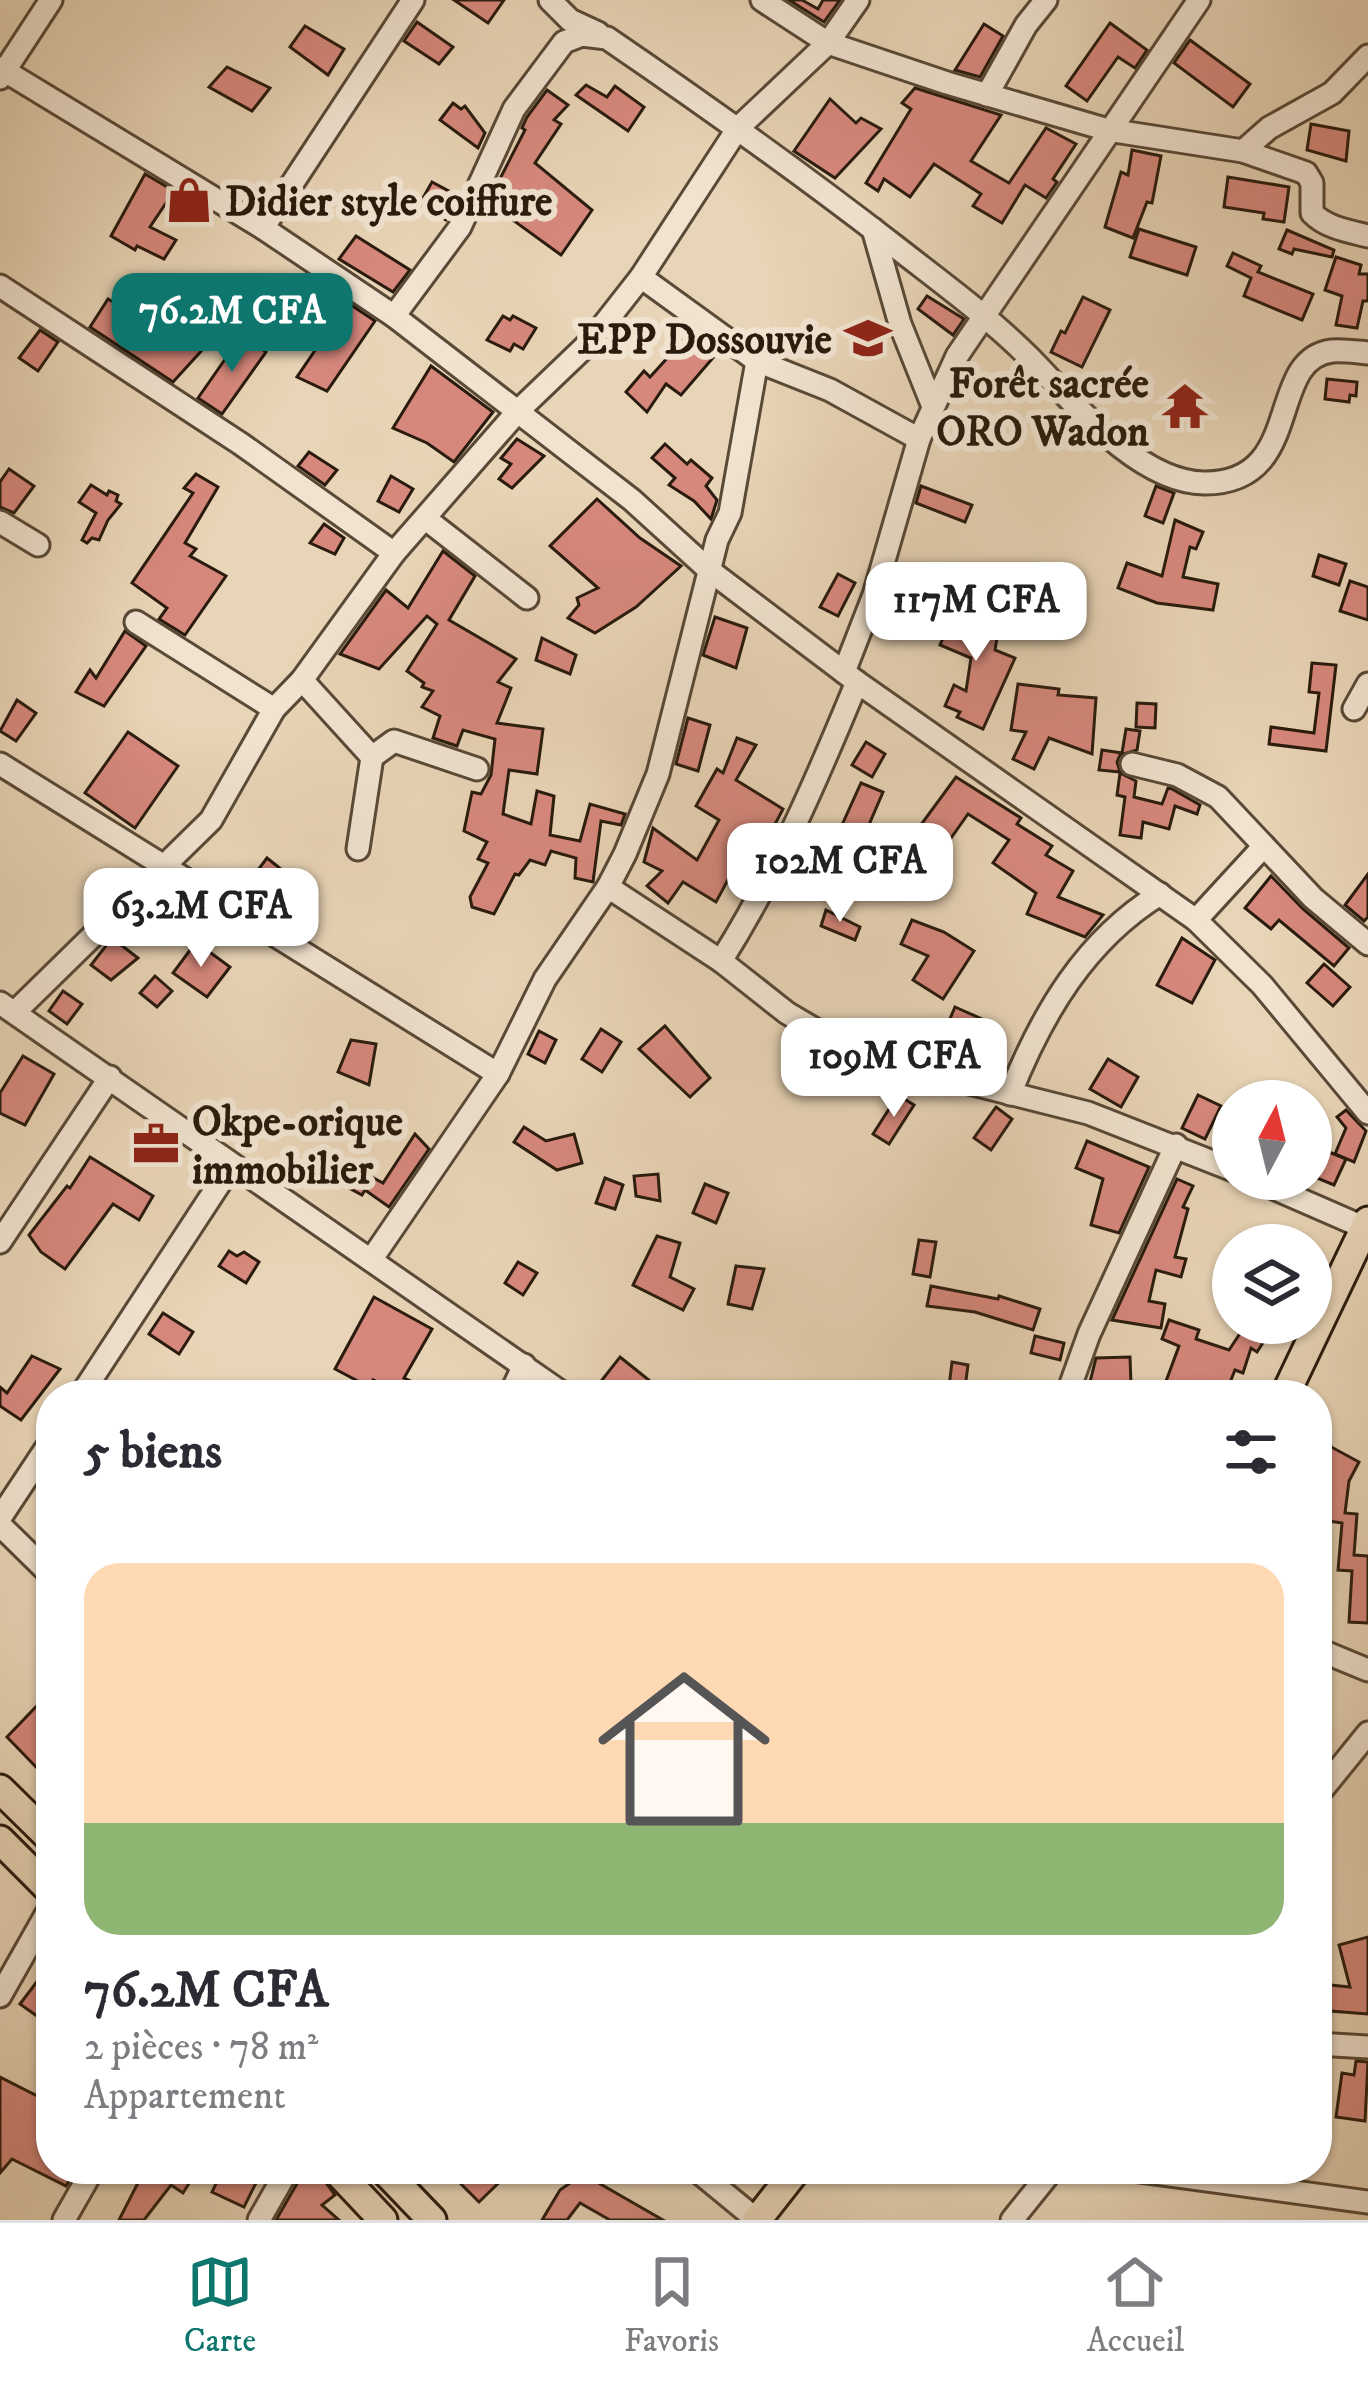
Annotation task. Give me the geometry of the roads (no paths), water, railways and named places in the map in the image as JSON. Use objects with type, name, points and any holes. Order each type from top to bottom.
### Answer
[{"type":"main road","points":[[1292,1380],[1367,1225]]},
{"type":"main road","points":[[0,1789],[36,1824]]},
{"type":"main road","points":[[0,1840],[36,1876]]},
{"type":"main road","points":[[349,2184],[383,2220]]},
{"type":"main road","points":[[397,2184],[432,2220]]},
{"type":"main road","points":[[757,2220],[785,2184]]},
{"type":"street","points":[[52,0],[2,72],[263,228],[394,316],[632,500],[709,570],[851,677],[1196,920],[1262,985],[1368,1113]]},
{"type":"street","points":[[263,228],[413,0]]},
{"type":"street","points":[[550,0],[570,20],[607,38],[738,128],[872,228],[983,315],[1114,441],[1179,481],[1231,481],[1251,471],[1280,431],[1289,393],[1311,361],[1328,351],[1368,353]]},
{"type":"street","points":[[761,0],[828,43],[987,95],[1108,130],[1243,151],[1306,173],[1312,183],[1316,218],[1368,236]]},
{"type":"street","points":[[544,1380],[8,1007],[166,868],[211,820],[274,709],[302,680],[394,553],[518,411],[573,361],[641,277],[738,128],[828,43],[858,0]]},
{"type":"street","points":[[987,95],[1026,25],[1046,0]]},
{"type":"street","points":[[721,961],[799,823],[851,677],[932,404],[983,315],[1199,0]]},
{"type":"street","points":[[394,316],[460,227],[514,109],[542,70],[564,42],[582,35],[607,38]]},
{"type":"street","points":[[1243,151],[1269,128],[1332,93],[1368,56]]},
{"type":"street","points":[[1281,164],[1291,118]]},
{"type":"street","points":[[872,228],[900,324],[932,404]]},
{"type":"street","points":[[641,277],[758,361],[830,390],[919,440]]},
{"type":"street","points":[[0,286],[241,444],[394,553]]},
{"type":"street","points":[[371,1260],[498,1074],[545,979],[608,886],[658,774],[709,570],[730,513],[758,361]]},
{"type":"street","points":[[426,519],[527,598]]},
{"type":"street","points":[[0,522],[38,545]]},
{"type":"street","points":[[136,622],[274,709]]},
{"type":"street","points":[[302,680],[372,757]]},
{"type":"street","points":[[1354,709],[1368,683]]},
{"type":"street","points":[[358,849],[372,757],[394,741],[477,769]]},
{"type":"street","points":[[0,764],[498,1074]]},
{"type":"street","points":[[1132,764],[1177,775],[1236,814],[1313,898],[1368,944]]},
{"type":"street","points":[[1196,920],[1264,846]]},
{"type":"street","points":[[608,886],[721,961],[787,1013],[858,1055],[1088,1113],[1212,1161]]},
{"type":"street","points":[[1010,1094],[1030,1045],[1063,987],[1105,939],[1160,894]]},
{"type":"street","points":[[0,1242],[110,1077]]},
{"type":"street","points":[[1072,1380],[1176,1145]]},
{"type":"street","points":[[91,1380],[231,1166]]},
{"type":"street","points":[[1305,1200],[1367,1225]]},
{"type":"street","points":[[516,1380],[524,1365]]},
{"type":"street","points":[[36,1465],[0,1522],[36,1559]]},
{"type":"street","points":[[1332,1655],[1368,1670]]},
{"type":"street","points":[[1332,1777],[1368,1732]]},
{"type":"street","points":[[0,1996],[36,1932]]},
{"type":"street","points":[[1332,2045],[1368,2047]]},
{"type":"street","points":[[64,2220],[84,2184]]},
{"type":"street","points":[[259,2220],[279,2184]]},
{"type":"street","points":[[713,2184],[757,2220]]},
{"type":"street","points":[[1012,2220],[1041,2184]]},
{"type":"street","points":[[1233,2184],[1368,2203]]},
{"type":"place","name":"Didier style coiffure","points":[[189,200]]},
{"type":"place","name":"EPP Dossouvie","points":[[868,338]]},
{"type":"place","name":"Forêt sacrée ORO Wadon","points":[[1185,406]]},
{"type":"place","name":"Okpe-orique immobilier","points":[[156,1144]]}]
